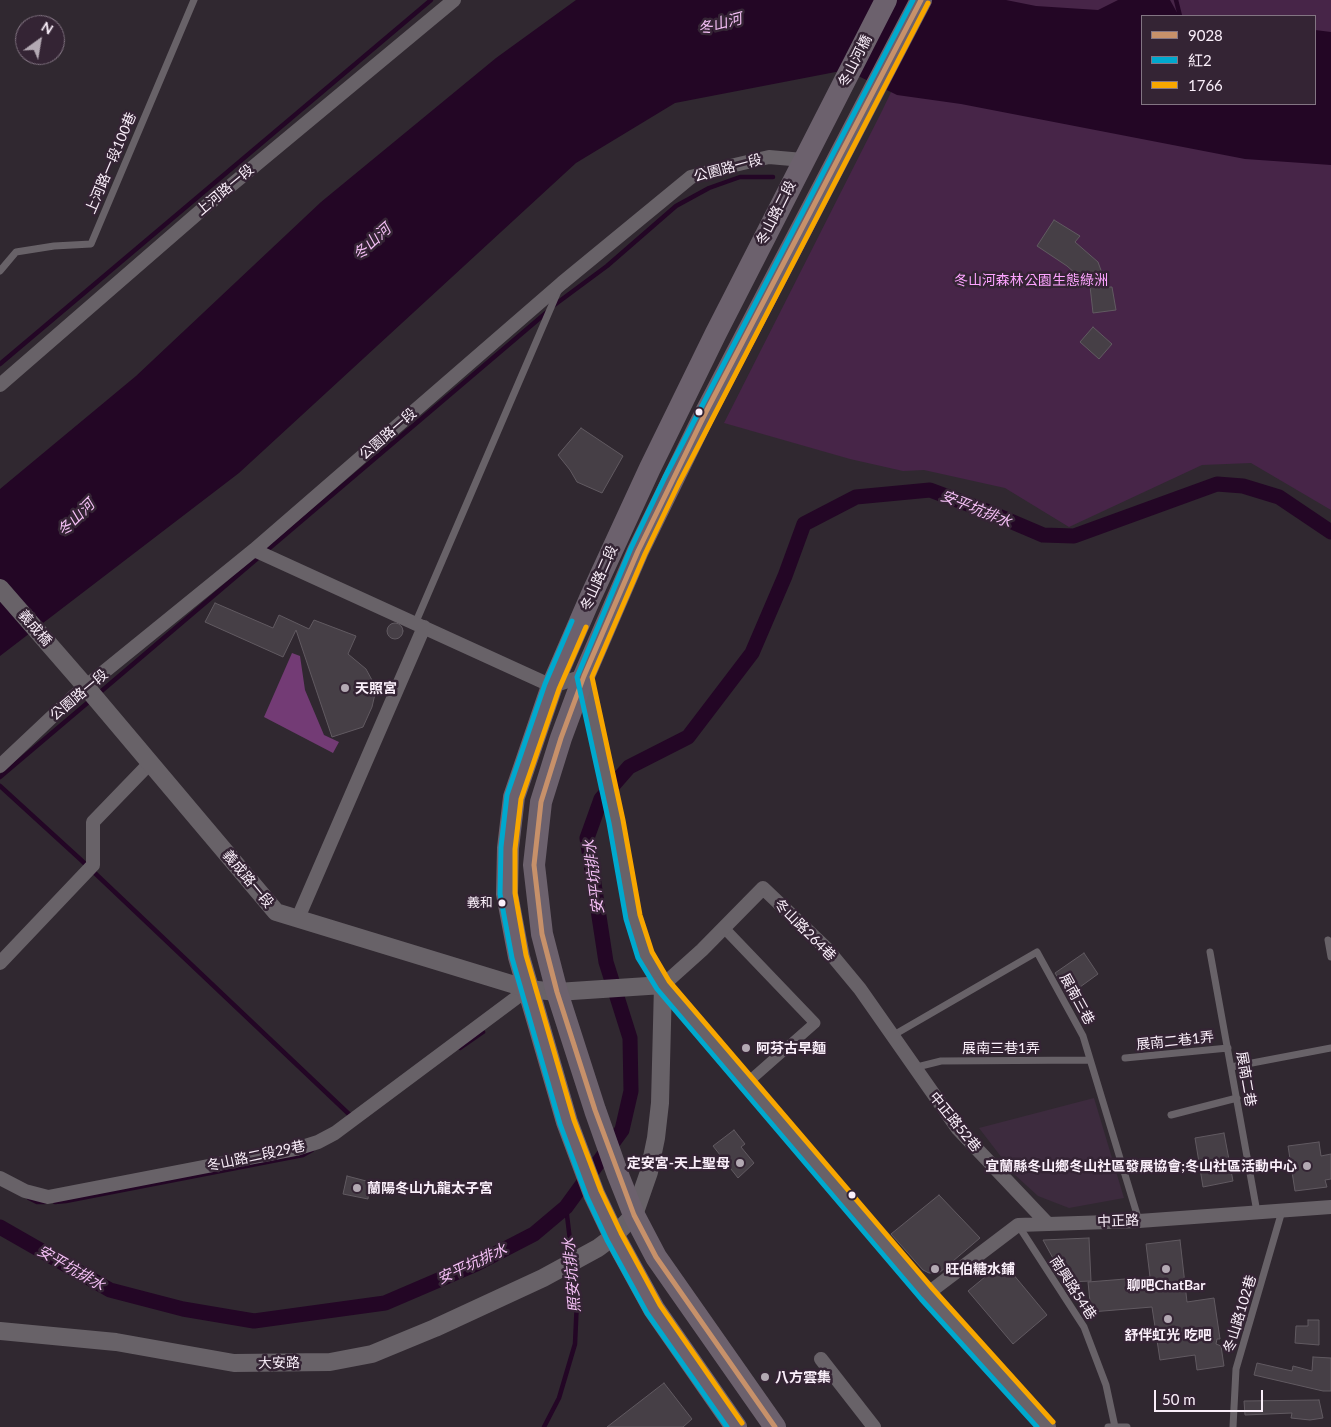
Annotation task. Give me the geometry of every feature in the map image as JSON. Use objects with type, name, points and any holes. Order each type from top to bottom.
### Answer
[{"type":"main road","name":"冬山河橋","points":[[824,121],[886,0]]},
{"type":"main road","name":"冬山路二段","points":[[775,1427],[656,1257],[634,1215],[595,1110],[557,992],[542,934],[534,865],[541,802],[561,738],[584,676],[638,551],[672,480],[921,0]]},
{"type":"main road","name":"冬山路二段","points":[[736,1427],[606,1242],[594,1194],[567,1122],[528,990],[507,894],[508,848],[514,796],[552,686],[591,596],[642,485],[716,333],[824,121]]},
{"type":"street","name":"上河路一段","points":[[1,382],[205,207],[454,0]]},
{"type":"street","name":"公園路一段","points":[[0,766],[73,698],[254,550],[562,284],[691,177],[726,166],[769,157],[803,160]]},
{"type":"street","points":[[254,550],[552,686],[584,676],[616,822],[633,917],[645,954],[663,985],[927,1294],[1047,1427]]},
{"type":"street","name":"義成橋","points":[[0,588],[70,668]]},
{"type":"street","points":[[298,918],[420,626]]},
{"type":"street","name":"義成路一段","points":[[70,668],[276,912],[528,990],[557,992],[663,985]]},
{"type":"street","points":[[0,963],[93,865],[93,822],[150,762]]},
{"type":"street","name":"冬山路264巷","points":[[663,985],[702,950],[763,888],[826,948],[860,989],[892,1036]]},
{"type":"street","points":[[724,928],[815,1023],[747,1083]]},
{"type":"street","points":[[634,1215],[649,1172],[656,1138],[660,1103],[663,985]]},
{"type":"street","name":"冬山路二段29巷","points":[[0,1178],[25,1191],[48,1197],[296,1149],[318,1142],[335,1134],[528,990]]},
{"type":"street","name":"中正路52巷","points":[[892,1036],[958,1130],[1047,1223]]},
{"type":"street","name":"中正路","points":[[1018,1225],[1139,1221],[1331,1207]]},
{"type":"street","name":"大安路","points":[[0,1331],[116,1342],[234,1363],[330,1362],[372,1354],[435,1328],[543,1278],[606,1242],[634,1215]]},
{"type":"street","points":[[927,1294],[1018,1225]]},
{"type":"street","points":[[820,1359],[874,1427]]},
{"type":"lane","name":"上河路一段100巷","points":[[0,271],[16,252],[54,246],[91,244],[194,0]]},
{"type":"lane","points":[[420,626],[562,284]]},
{"type":"lane","points":[[1328,940],[1331,957]]},
{"type":"lane","name":"展南三巷","points":[[892,1036],[1037,952],[1083,1036],[1139,1221]]},
{"type":"lane","name":"展南二巷","points":[[1210,952],[1257,1212]]},
{"type":"lane","name":"展南二巷1弄","points":[[1125,1058],[1228,1048]]},
{"type":"lane","points":[[1231,1067],[1331,1048]]},
{"type":"lane","name":"展南三巷1弄","points":[[914,1068],[941,1061],[1090,1060]]},
{"type":"lane","points":[[1170,1115],[1237,1098]]},
{"type":"lane","name":"冬山路102巷","points":[[1233,1427],[1236,1368],[1282,1211]]},
{"type":"lane","name":"南興路54巷","points":[[1018,1225],[1084,1327],[1106,1385],[1115,1427]]},
{"type":"lane","points":[[1108,1427],[1127,1427]]},
{"type":"shaded area","points":[[292,653],[300,656],[305,690],[324,735],[339,742],[333,753],[264,717]]},
{"type":"shaded area","points":[[1094,1098],[1124,1198],[1069,1208],[1038,1196],[1015,1175],[979,1128]]},
{"type":"green space","name":"冬山河森林公園生態綠洲","points":[[935,0],[1331,0],[1331,510],[1251,463],[1202,465],[1069,527],[1005,488],[924,470],[903,471],[850,459],[724,423],[882,111]]},
{"type":"water","name":"冬山河","points":[[576,0],[1006,0],[1036,6],[1098,10],[1118,0],[1170,0],[1178,15],[1141,15],[1141,105],[1316,105],[1316,30],[1331,32],[1331,165],[1245,159],[961,104],[897,95],[846,70],[675,103],[576,163],[239,473],[0,656],[0,489],[136,376],[321,202],[496,58]]},
{"type":"building","points":[[1054,220],[1080,236],[1075,242],[1098,262],[1107,287],[1112,287],[1116,310],[1093,313],[1090,286],[1082,287],[1076,274],[1037,246]]},
{"type":"building","points":[[1093,327],[1112,344],[1099,359],[1080,342]]},
{"type":"building","points":[[581,428],[623,456],[602,493],[577,482],[558,455]]},
{"type":"building","points":[[215,603],[273,628],[279,615],[309,629],[314,620],[356,636],[348,654],[366,669],[373,682],[375,694],[372,707],[363,727],[332,737],[296,630],[283,657],[205,622]]},
{"type":"building","points":[[392,623],[398,623],[403,628],[401,637],[392,639],[387,634],[387,628]]},
{"type":"building","points":[[1084,953],[1098,974],[1069,995],[1055,973]]},
{"type":"building","points":[[734,1130],[745,1144],[741,1147],[754,1163],[738,1178],[713,1146]]},
{"type":"building","points":[[1224,1133],[1233,1181],[1203,1187],[1195,1138]]},
{"type":"building","name":"宜蘭縣冬山鄉冬山社區發展協會;冬山社區活動中心","points":[[1319,1142],[1321,1156],[1331,1154],[1331,1179],[1325,1180],[1327,1187],[1295,1191],[1288,1146]]},
{"type":"building","name":"蘭陽冬山九龍太子宮","points":[[347,1176],[370,1182],[368,1199],[343,1194]]},
{"type":"building","points":[[939,1195],[980,1238],[939,1273],[929,1273],[923,1270],[891,1234]]},
{"type":"building","points":[[1089,1238],[1091,1281],[1066,1282],[1043,1240]]},
{"type":"building","points":[[1180,1240],[1187,1302],[1214,1298],[1220,1339],[1217,1339],[1216,1344],[1221,1346],[1224,1366],[1197,1370],[1195,1355],[1160,1360],[1152,1307],[1091,1312],[1088,1282],[1150,1277],[1146,1244]]},
{"type":"building","points":[[1003,1262],[1047,1315],[1013,1344],[968,1291]]},
{"type":"building","points":[[1308,1320],[1319,1320],[1319,1345],[1295,1343],[1296,1326],[1308,1326]]},
{"type":"building","points":[[1313,1357],[1331,1358],[1331,1391],[1323,1391],[1254,1375],[1257,1363],[1292,1371],[1293,1366],[1312,1371]]},
{"type":"building","points":[[664,1383],[692,1419],[683,1427],[607,1427]]},
{"type":"building","points":[[1319,1400],[1323,1418],[1310,1420],[1291,1418],[1292,1413],[1245,1415],[1244,1401]]},
{"type":"waterway","points":[[0,364],[431,0]]},
{"type":"waterway","points":[[1176,0],[1180,15]]},
{"type":"waterway","points":[[553,306],[607,266],[676,206],[709,188],[740,177],[773,177]]},
{"type":"waterway","points":[[98,694],[547,312]]},
{"type":"waterway","name":"安平坑排水","points":[[0,1227],[110,1290],[183,1309],[254,1321],[385,1303],[476,1264],[534,1234],[566,1207],[622,1130],[631,1091],[630,1038],[606,962],[587,838],[601,799],[629,767],[688,737],[752,653],[785,576],[804,524],[856,497],[930,490],[1043,535],[1074,536],[1217,484],[1243,486],[1279,497],[1331,532]]},
{"type":"waterway","points":[[0,777],[92,699]]},
{"type":"waterway","points":[[0,786],[80,859],[352,1117]]},
{"type":"waterway","points":[[460,1048],[483,1032]]},
{"type":"waterway","points":[[55,1202],[303,1155],[312,1150]]},
{"type":"waterway","points":[[29,1198],[37,1202],[45,1202]]},
{"type":"waterway","name":"照安坑排水","points":[[566,1207],[572,1257]]},
{"type":"waterway","name":"照安坑排水","points":[[544,1427],[559,1398],[575,1344],[577,1300],[573,1267]]},
{"type":"transit line","name":"紅2","points":[[913,0],[665,477],[631,548],[577,677],[609,823],[626,919],[638,958],[657,989],[921,1299],[1037,1427]]},
{"type":"transit line","name":"9028","points":[[775,1427],[656,1257],[634,1215],[595,1110],[557,992],[542,934],[534,865],[541,802],[561,738],[584,676],[638,551],[707,410],[921,0]]},
{"type":"transit line","name":"1766","points":[[928,3],[679,483],[645,554],[592,677],[623,820],[640,915],[652,952],[669,981],[933,1289],[1053,1422]]},
{"type":"transit line","name":"紅2","points":[[572,621],[545,684],[507,795],[501,847],[500,894],[512,958],[560,1124],[587,1197],[607,1240],[647,1313],[727,1427]]},
{"type":"transit line","name":"1766","points":[[586,627],[559,689],[521,799],[515,849],[515,893],[526,955],[574,1120],[601,1191],[621,1233],[660,1305],[742,1423]]},
{"type":"place","name":"天照宮","points":[[345,688]]},
{"type":"place","name":"義和","points":[[502,903]]},
{"type":"place","name":"阿芬古早麵","points":[[746,1048]]},
{"type":"place","name":"定安宮-天上聖母","points":[[740,1163]]},
{"type":"place","name":"宜蘭縣冬山鄉冬山社區發展協會;冬山社區活動中心","points":[[1307,1166]]},
{"type":"place","name":"蘭陽冬山九龍太子宮","points":[[357,1188]]},
{"type":"place","name":"旺伯糖水鋪","points":[[935,1269]]},
{"type":"place","name":"聊吧ChatBar","points":[[1166,1269]]},
{"type":"place","name":"舒伴虹光 吃吧","points":[[1168,1319]]},
{"type":"place","name":"八方雲集","points":[[765,1377]]}]
